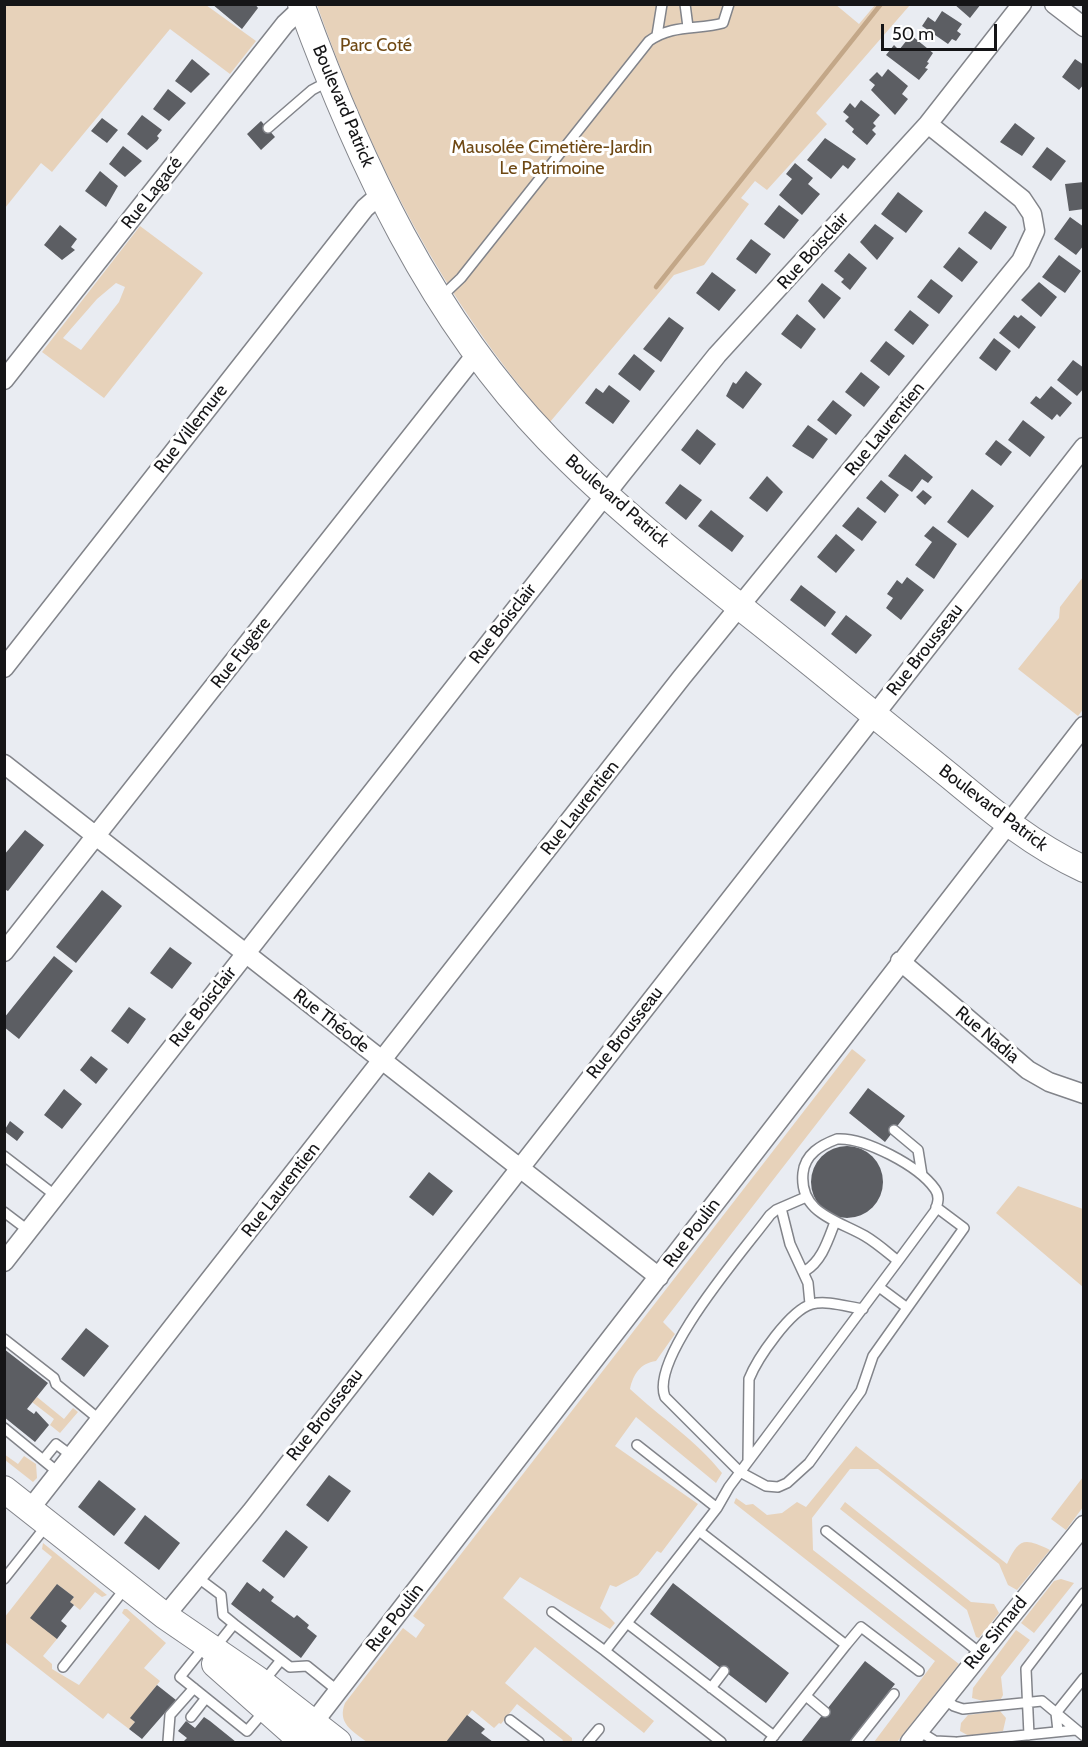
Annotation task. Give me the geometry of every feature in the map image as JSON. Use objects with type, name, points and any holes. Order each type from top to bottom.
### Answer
[{"type":"street","name":"Rue Boisclair","points":[[4,1262],[244,953],[717,356],[928,124],[1022,4]]},
{"type":"street","points":[[1054,4],[1083,27]]},
{"type":"street","name":"Boulevard Patrick","points":[[303,6],[331,80],[381,194],[439,299],[477,353],[547,437],[606,494],[875,715],[1040,846],[1083,869]]},
{"type":"street","name":"Rue Lagacé","points":[[4,380],[285,24],[303,6]]},
{"type":"street","name":"Rue Laurentien","points":[[39,1516],[59,1473],[100,1420],[740,605],[1015,268],[1031,242],[1034,222],[1022,198],[928,124]]},
{"type":"street","name":"Rue Villemure","points":[[4,668],[365,208],[381,194]]},
{"type":"street","name":"Rue Fugère","points":[[4,952],[477,353]]},
{"type":"street","name":"Rue Brousseau","points":[[165,1616],[875,715],[1083,447]]},
{"type":"street","name":"Rue Poulin","points":[[304,1737],[1083,726]]},
{"type":"street","name":"Rue Théode","points":[[4,764],[659,1277]]},
{"type":"street","name":"Rue Nadia","points":[[900,961],[1032,1074],[1083,1094]]},
{"type":"street","points":[[4,1489],[207,1651],[265,1710],[304,1737],[338,1743]]},
{"type":"street","name":"Rue Simard","points":[[915,1737],[1083,1525]]},
{"type":"street","points":[[207,1651],[262,1683],[304,1737]]},
{"type":"lane","points":[[657,35],[662,4]]},
{"type":"lane","points":[[685,4],[688,27]]},
{"type":"lane","points":[[439,299],[461,278],[639,52],[657,35],[688,27],[723,23],[729,4]]},
{"type":"lane","points":[[268,128],[312,90],[331,80]]},
{"type":"lane","points":[[894,1130],[918,1150],[922,1175]]},
{"type":"lane","points":[[605,1651],[717,1508],[748,1461],[863,1309],[898,1261],[936,1207],[938,1195],[922,1175],[872,1146],[856,1139],[837,1139],[813,1152],[804,1168],[806,1197],[824,1217],[869,1238],[898,1261]]},
{"type":"lane","points":[[4,1156],[56,1196]]},
{"type":"lane","points":[[806,1197],[770,1215],[684,1332],[666,1364],[662,1381],[665,1397],[740,1472],[766,1486],[778,1487],[796,1477],[809,1463],[861,1391],[873,1356],[964,1228],[936,1207]]},
{"type":"lane","points":[[781,1208],[790,1244],[805,1271],[810,1304]]},
{"type":"lane","points":[[4,1212],[29,1231]]},
{"type":"lane","points":[[805,1271],[814,1266],[819,1259],[835,1222]]},
{"type":"lane","points":[[879,1287],[906,1307]]},
{"type":"lane","points":[[748,1461],[747,1389],[754,1368],[790,1319],[810,1304],[863,1309]]},
{"type":"lane","points":[[4,1339],[54,1378],[56,1384],[100,1420]]},
{"type":"lane","points":[[4,1428],[59,1473]]},
{"type":"lane","points":[[43,1460],[56,1444],[72,1456]]},
{"type":"lane","points":[[637,1445],[717,1508]]},
{"type":"lane","points":[[4,1579],[39,1516]]},
{"type":"lane","points":[[699,1532],[846,1645]]},
{"type":"lane","points":[[825,1532],[980,1653]]},
{"type":"lane","points":[[197,1577],[221,1595],[223,1615],[234,1624],[290,1666],[307,1666],[338,1691]]},
{"type":"lane","points":[[63,1667],[127,1586]]},
{"type":"lane","points":[[1029,1735],[1026,1669],[1083,1593]]},
{"type":"lane","points":[[552,1612],[722,1743]]},
{"type":"lane","points":[[627,1623],[711,1688],[771,1739],[861,1627],[919,1671]]},
{"type":"lane","points":[[234,1624],[180,1677],[247,1731],[265,1710]]},
{"type":"lane","points":[[262,1683],[281,1660]]},
{"type":"lane","points":[[711,1688],[724,1671]]},
{"type":"lane","points":[[1058,1731],[1056,1713],[1083,1678]]},
{"type":"lane","points":[[168,1741],[170,1715],[194,1688]]},
{"type":"lane","points":[[856,1743],[894,1694]]},
{"type":"lane","points":[[806,1696],[825,1712]]},
{"type":"lane","points":[[191,1717],[206,1698]]},
{"type":"lane","points":[[944,1699],[963,1709],[1042,1701],[1080,1734]]},
{"type":"lane","points":[[510,1720],[539,1743]]},
{"type":"lane","points":[[588,1743],[599,1729]]},
{"type":"lane","points":[[915,1737],[957,1743],[1058,1731],[1080,1734]]},
{"type":"lane","points":[[1077,1743],[1080,1734]]},
{"type":"green space","points":[[5,4],[206,5],[256,41],[230,74],[170,29],[52,172],[41,163],[5,208]]},
{"type":"green space","name":"Mausolée Cimetière-Jardin Le Patrimoine","points":[[835,4],[859,24],[875,5],[910,5],[816,113],[827,124],[767,190],[755,181],[741,198],[749,204],[704,265],[674,275],[550,422],[511,376],[476,327],[443,277],[413,225],[361,117],[317,5]]},
{"type":"green space","points":[[140,226],[203,273],[104,398],[42,352]],"holes":[[[116,283],[125,287],[119,302],[81,350],[63,338],[97,299]]]},
{"type":"green space","points":[[1083,577],[1084,708],[1078,716],[1018,669],[1059,618],[1060,607]]},
{"type":"green space","points":[[852,1049],[866,1060],[663,1322],[675,1334],[656,1361],[638,1370],[631,1384],[630,1389],[712,1461],[722,1473],[716,1483],[636,1417],[615,1446],[698,1504],[661,1553],[657,1551],[638,1575],[616,1587],[610,1585],[600,1608],[615,1623],[610,1629],[520,1577],[503,1598],[654,1721],[644,1733],[535,1647],[505,1683],[572,1738],[572,1742],[562,1742],[563,1740],[517,1704],[501,1724],[499,1723],[494,1728],[472,1710],[447,1742],[367,1742],[351,1730],[344,1721],[345,1703],[403,1628],[416,1638],[425,1625],[413,1616]]},
{"type":"green space","points":[[1018,1186],[1083,1209],[1083,1287],[996,1213]]},
{"type":"green space","points":[[37,1397],[64,1419],[73,1408],[78,1412],[60,1433],[50,1425],[54,1419],[32,1402]]},
{"type":"green space","points":[[856,1446],[1007,1564],[1015,1549],[1023,1543],[1034,1543],[1050,1550],[1017,1590],[1008,1585],[999,1564],[878,1469],[850,1469],[812,1518],[813,1550],[959,1664],[897,1742],[874,1742],[935,1661],[734,1503],[736,1498],[746,1505],[753,1504],[767,1515],[782,1513],[797,1502],[806,1507]]},
{"type":"green space","points":[[4,1454],[18,1464],[24,1456],[36,1464],[37,1478],[33,1482],[5,1460]]},
{"type":"green space","points":[[1083,1477],[1083,1507],[1066,1530],[1051,1519]]},
{"type":"green space","points":[[845,1502],[971,1602],[994,1604],[999,1613],[979,1638],[976,1637],[967,1610],[840,1509]]},
{"type":"green space","points":[[43,1543],[107,1595],[102,1597],[95,1592],[80,1610],[70,1602],[74,1597],[57,1584],[57,1639],[43,1656],[52,1664],[52,1669],[79,1685],[130,1620],[122,1613],[124,1609],[127,1609],[166,1643],[144,1668],[160,1681],[131,1718],[135,1722],[129,1729],[108,1713],[103,1719],[5,1642],[4,1618],[52,1557],[42,1549]]},
{"type":"green space","points":[[1061,1579],[1074,1583],[1034,1633],[1021,1623],[1054,1581]]},
{"type":"green space","points":[[1016,1630],[1030,1640],[1001,1677],[1003,1695],[1001,1699],[983,1701],[972,1698],[973,1688]]},
{"type":"green space","points":[[1000,1711],[1006,1718],[1003,1731],[969,1736],[960,1731],[961,1723],[968,1715]]},
{"type":"building","points":[[212,4],[255,4],[258,8],[242,29]]},
{"type":"building","points":[[954,4],[981,4],[970,18]]},
{"type":"building","points":[[942,11],[962,24],[957,31],[961,34],[956,41],[952,39],[948,44],[922,26],[928,17],[935,22]]},
{"type":"building","points":[[911,35],[933,53],[925,68],[928,69],[919,80],[886,55],[894,45],[899,50]]},
{"type":"building","points":[[192,59],[210,74],[191,93],[175,81]]},
{"type":"building","points":[[1075,59],[1084,65],[1084,84],[1079,90],[1062,77]]},
{"type":"building","points":[[888,69],[908,86],[902,94],[908,99],[895,115],[871,90],[875,85],[869,80],[877,72],[882,77]]},
{"type":"building","points":[[168,89],[186,103],[169,121],[153,109]]},
{"type":"building","points":[[861,100],[880,115],[873,123],[876,126],[872,130],[876,134],[867,145],[852,132],[854,129],[845,121],[849,117],[843,112],[850,103],[855,108]]},
{"type":"building","points":[[142,115],[162,130],[157,136],[159,138],[157,141],[147,150],[127,134]]},
{"type":"building","points":[[102,118],[118,130],[107,143],[91,131]]},
{"type":"building","points":[[261,121],[275,137],[261,150],[247,134]]},
{"type":"building","points":[[1015,123],[1035,138],[1022,156],[1000,142]]},
{"type":"building","points":[[825,138],[856,159],[848,169],[843,165],[831,179],[807,160]]},
{"type":"building","points":[[123,146],[142,161],[125,177],[109,164]]},
{"type":"building","points":[[1047,147],[1066,161],[1051,181],[1032,167]]},
{"type":"building","points":[[795,163],[813,178],[808,184],[820,194],[802,215],[779,195],[792,179],[786,174]]},
{"type":"building","points":[[100,171],[118,186],[106,207],[85,191]]},
{"type":"building","points":[[1084,182],[1084,209],[1069,211],[1065,184]]},
{"type":"building","points":[[898,192],[923,211],[906,233],[881,214]]},
{"type":"building","points":[[779,205],[799,220],[784,239],[764,224]]},
{"type":"building","points":[[985,211],[1007,227],[991,250],[968,233]]},
{"type":"building","points":[[1070,217],[1084,227],[1084,245],[1076,255],[1054,239]]},
{"type":"building","points":[[875,224],[894,238],[877,260],[860,242]]},
{"type":"building","points":[[60,225],[77,239],[71,247],[75,250],[62,260],[44,245]]},
{"type":"building","points":[[751,239],[771,254],[756,274],[736,259]]},
{"type":"building","points":[[959,247],[978,262],[962,282],[943,267]]},
{"type":"building","points":[[849,253],[867,268],[850,290],[841,282],[844,279],[834,271]]},
{"type":"building","points":[[1059,255],[1081,271],[1065,293],[1042,277]]},
{"type":"building","points":[[712,272],[736,290],[719,311],[696,293]]},
{"type":"building","points":[[931,279],[953,296],[939,314],[917,297]]},
{"type":"building","points":[[1039,282],[1057,297],[1041,317],[1021,300]]},
{"type":"building","points":[[822,283],[841,298],[824,319],[808,301]]},
{"type":"building","points":[[910,310],[929,325],[913,345],[894,330]]},
{"type":"building","points":[[797,314],[816,329],[801,349],[781,334]]},
{"type":"building","points":[[1014,315],[1018,318],[1021,315],[1036,327],[1019,349],[999,333]]},
{"type":"building","points":[[669,317],[684,328],[661,362],[643,349]]},
{"type":"building","points":[[994,338],[1011,351],[996,371],[979,358]]},
{"type":"building","points":[[886,341],[905,356],[889,376],[870,361]]},
{"type":"building","points":[[634,354],[655,371],[640,391],[618,374]]},
{"type":"building","points":[[1073,360],[1084,368],[1084,388],[1077,396],[1057,380]]},
{"type":"building","points":[[746,371],[762,384],[743,409],[726,396],[733,382],[736,384]]},
{"type":"building","points":[[861,372],[880,387],[864,407],[845,392]]},
{"type":"building","points":[[609,385],[630,401],[613,424],[585,403],[596,388],[603,393]]},
{"type":"building","points":[[1051,386],[1072,403],[1060,417],[1057,414],[1052,420],[1030,403],[1036,396],[1040,399]]},
{"type":"building","points":[[833,400],[852,415],[836,435],[817,420]]},
{"type":"building","points":[[1023,420],[1045,437],[1030,457],[1008,440]]},
{"type":"building","points":[[808,425],[828,439],[813,459],[792,446]]},
{"type":"building","points":[[697,429],[716,444],[700,465],[681,450]]},
{"type":"building","points":[[996,440],[1012,452],[1001,466],[985,454]]},
{"type":"building","points":[[905,454],[933,477],[928,483],[922,479],[912,492],[888,476]]},
{"type":"building","points":[[767,476],[783,492],[767,512],[749,498]]},
{"type":"building","points":[[881,480],[899,495],[885,513],[866,498]]},
{"type":"building","points":[[680,484],[702,500],[686,520],[665,503]]},
{"type":"building","points":[[972,489],[994,506],[968,538],[947,522]]},
{"type":"building","points":[[923,490],[932,497],[925,505],[916,497]]},
{"type":"building","points":[[858,507],[877,522],[862,541],[842,526]]},
{"type":"building","points":[[711,510],[744,536],[732,552],[698,526]]},
{"type":"building","points":[[933,526],[957,544],[934,579],[915,565],[932,542],[924,536]]},
{"type":"building","points":[[836,534],[855,550],[836,573],[817,557]]},
{"type":"building","points":[[907,577],[924,590],[901,620],[886,608],[893,598],[887,594],[897,580],[902,584]]},
{"type":"building","points":[[801,585],[836,612],[825,627],[790,600]]},
{"type":"building","points":[[846,615],[872,635],[856,654],[831,634]]},
{"type":"building","points":[[25,830],[44,845],[8,891],[4,889],[4,855]]},
{"type":"building","points":[[102,890],[122,906],[76,963],[56,947]]},
{"type":"building","points":[[170,947],[192,963],[172,989],[150,973]]},
{"type":"building","points":[[54,956],[73,971],[19,1039],[4,1027],[4,1018]]},
{"type":"building","points":[[129,1007],[146,1019],[128,1044],[111,1031]]},
{"type":"building","points":[[91,1056],[108,1069],[96,1084],[80,1070]]},
{"type":"building","points":[[868,1088],[905,1116],[885,1142],[849,1113]]},
{"type":"building","points":[[64,1089],[82,1104],[62,1129],[44,1115]]},
{"type":"building","points":[[10,1121],[24,1132],[17,1141],[4,1131]]},
{"type":"building","points":[[847,1146],[867,1152],[877,1162],[883,1182],[877,1202],[867,1212],[847,1218],[827,1212],[817,1202],[811,1182],[817,1162],[827,1152]]},
{"type":"building","points":[[429,1172],[453,1191],[433,1216],[409,1197]]},
{"type":"building","points":[[86,1328],[109,1346],[84,1377],[61,1359]]},
{"type":"building","points":[[4,1349],[48,1383],[27,1409],[34,1414],[36,1411],[49,1425],[35,1442],[4,1417]]},
{"type":"building","points":[[329,1475],[351,1491],[328,1522],[306,1505]]},
{"type":"building","points":[[99,1480],[136,1509],[114,1536],[78,1507]]},
{"type":"building","points":[[145,1515],[180,1543],[159,1570],[124,1543]]},
{"type":"building","points":[[286,1530],[308,1547],[284,1578],[262,1561]]},
{"type":"building","points":[[247,1582],[260,1592],[263,1588],[274,1597],[271,1601],[294,1618],[297,1615],[317,1636],[301,1658],[231,1604]]},
{"type":"building","points":[[673,1583],[789,1673],[766,1703],[650,1614]]},
{"type":"building","points":[[57,1584],[74,1597],[70,1602],[74,1605],[61,1621],[67,1626],[57,1639],[30,1618]]},
{"type":"building","points":[[865,1661],[895,1684],[849,1742],[801,1742]]},
{"type":"building","points":[[157,1685],[176,1700],[142,1739],[129,1729],[135,1722],[130,1718]]},
{"type":"building","points":[[467,1715],[485,1729],[481,1733],[493,1742],[446,1742]]},
{"type":"building","points":[[204,1717],[236,1742],[183,1742],[187,1738],[178,1731],[186,1721],[195,1728]]},
{"type":"waterway","points":[[656,287],[881,4]]},
{"type":"park label","name":"Parc Coté","points":[[376,46]]}]
